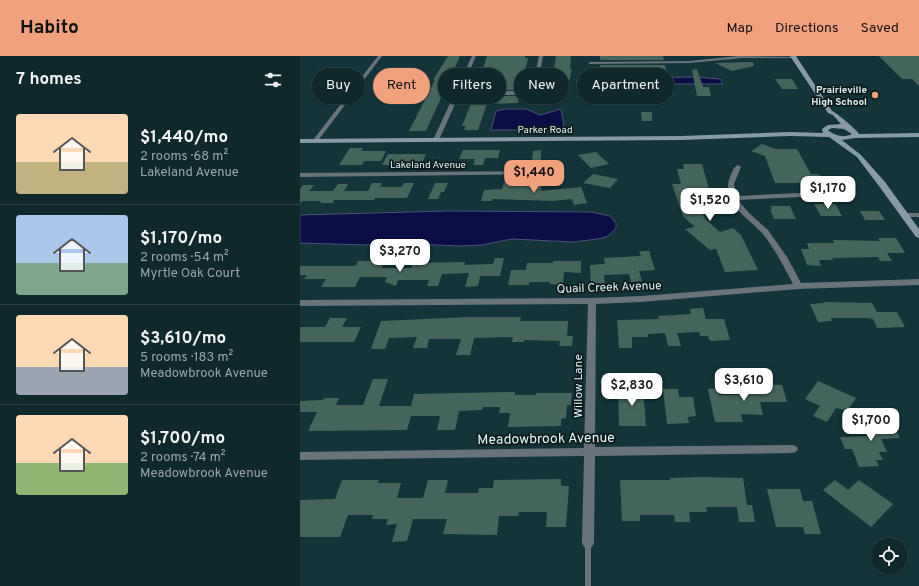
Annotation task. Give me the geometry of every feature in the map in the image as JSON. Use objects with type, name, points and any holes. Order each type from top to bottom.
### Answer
[{"type":"street","points":[[315,141],[380,56]]},
{"type":"street","points":[[468,68],[474,56]]},
{"type":"street","points":[[506,93],[523,93],[534,90],[541,56]]},
{"type":"street","points":[[590,63],[689,62],[743,57],[793,56],[830,112],[835,114],[851,133],[859,152],[858,156]]},
{"type":"street","points":[[436,140],[452,104]]},
{"type":"street","points":[[830,112],[828,115],[828,127],[826,132],[858,156],[882,184],[919,235]]},
{"type":"street","name":"Parker Road","points":[[790,134],[828,127],[851,133]]},
{"type":"street","points":[[851,133],[890,137],[919,135]]},
{"type":"street","name":"Parker Road","points":[[300,141],[688,138],[790,134],[833,136],[851,133]]},
{"type":"street","points":[[738,167],[731,184],[731,193],[733,198],[746,214],[765,232],[782,257],[798,286]]},
{"type":"street","name":"Lakeland Avenue","points":[[300,175],[556,173]]},
{"type":"street","points":[[733,198],[844,193]]},
{"type":"street","points":[[905,215],[919,215]]},
{"type":"street","name":"Quail Creek Avenue","points":[[300,303],[592,301],[798,286],[919,282]]},
{"type":"street","name":"Willow Lane","points":[[588,543],[592,301]]},
{"type":"street","name":"Meadowbrook Avenue","points":[[300,456],[792,449]]},
{"type":"lane","points":[[588,543],[588,586]]},
{"type":"shaded area","points":[[674,77],[720,79],[723,84],[674,84]]},
{"type":"shaded area","points":[[506,109],[526,109],[540,115],[561,109],[564,125],[562,129],[556,130],[491,130],[496,111]]},
{"type":"shaded area","points":[[447,211],[591,212],[610,216],[616,223],[616,228],[608,236],[598,239],[573,242],[512,239],[481,245],[461,246],[387,243],[369,245],[300,243],[300,215]]},
{"type":"building","points":[[448,56],[460,56],[455,68],[440,68]]},
{"type":"building","points":[[487,56],[525,56],[525,58],[528,58],[526,68],[514,68],[514,90],[506,90],[506,68],[483,68]]},
{"type":"building","points":[[556,56],[571,56],[570,69],[572,69],[569,82],[569,68],[554,68]]},
{"type":"building","points":[[600,56],[663,56],[664,60],[600,60]]},
{"type":"building","points":[[879,56],[919,56],[919,86],[912,79],[902,79]]},
{"type":"building","points":[[753,62],[754,66],[732,71],[715,63]]},
{"type":"building","points":[[600,65],[665,65],[666,68],[600,68]]},
{"type":"building","points":[[697,69],[703,87],[709,87],[711,96],[697,96],[692,70]]},
{"type":"building","points":[[438,72],[438,104],[426,131],[409,131],[423,104],[430,104],[430,90],[435,80],[433,80]]},
{"type":"building","points":[[775,79],[792,79],[798,89],[782,89]]},
{"type":"building","points":[[506,96],[514,96],[514,103],[506,103]]},
{"type":"building","points":[[471,104],[487,104],[478,130],[464,130],[466,126],[462,126]]},
{"type":"building","points":[[641,112],[652,112],[652,121],[642,121]]},
{"type":"building","points":[[762,144],[776,149],[797,149],[811,174],[819,174],[824,183],[775,183],[765,156],[751,151]]},
{"type":"building","points":[[350,148],[363,148],[361,151],[386,151],[381,161],[364,161],[362,165],[339,165]]},
{"type":"building","points":[[463,150],[500,150],[498,158],[485,158],[483,165],[473,165],[475,159],[459,159]]},
{"type":"building","points":[[541,150],[541,161],[532,161],[533,151]]},
{"type":"building","points":[[596,152],[609,164],[591,168],[578,155]]},
{"type":"building","points":[[388,154],[426,154],[421,165],[382,165]]},
{"type":"building","points":[[683,164],[702,164],[709,189],[706,189],[711,200],[698,201],[705,219],[720,232],[733,228],[741,235],[758,270],[725,272],[716,249],[710,250],[685,229],[695,227],[683,216],[672,184],[681,184],[677,169],[684,169]]},
{"type":"building","points":[[593,174],[618,179],[610,188],[583,183]]},
{"type":"building","points":[[504,182],[513,182],[513,184],[542,184],[541,191],[581,187],[587,203],[574,205],[572,199],[553,201],[492,199],[492,201],[481,201],[484,190],[502,189]]},
{"type":"building","points":[[372,183],[382,183],[380,187],[402,187],[404,183],[414,183],[407,198],[334,200],[333,203],[320,203],[321,201],[302,201],[300,204],[300,189],[303,185],[314,185],[309,191],[333,191],[338,184],[348,184],[344,191],[368,191]]},
{"type":"building","points":[[435,183],[448,183],[444,192],[441,192],[438,199],[428,199]]},
{"type":"building","points":[[814,204],[835,204],[842,216],[821,216]]},
{"type":"building","points":[[771,206],[790,206],[796,219],[774,219],[770,209],[772,209]]},
{"type":"building","points":[[860,211],[879,211],[885,220],[865,220]]},
{"type":"building","points":[[878,238],[896,238],[905,253],[887,253],[892,261],[880,261],[878,257],[832,258],[833,260],[819,260],[821,266],[807,265],[801,249],[809,249],[807,243],[834,243],[833,240],[880,241]]},
{"type":"building","points":[[639,251],[649,251],[655,270],[639,271],[642,281],[631,282],[629,274],[604,275],[605,284],[591,284],[590,265],[605,264],[604,258],[641,256]]},
{"type":"building","points":[[495,258],[504,258],[500,276],[480,276],[478,286],[465,287],[469,273],[442,274],[438,286],[427,286],[429,280],[398,280],[396,286],[385,282],[387,277],[360,277],[355,287],[321,287],[326,279],[304,279],[307,275],[300,275],[300,266],[356,266],[358,261],[385,261],[382,268],[411,268],[413,263],[465,262],[464,265],[493,264]]},
{"type":"building","points":[[553,261],[581,261],[581,273],[564,272],[563,285],[550,284],[550,282],[529,282],[529,285],[508,285],[511,270],[526,270],[527,263],[553,263]]},
{"type":"building","points":[[824,302],[872,303],[877,312],[897,312],[905,327],[877,328],[873,319],[867,318],[831,318],[832,321],[818,322],[810,304]]},
{"type":"building","points":[[703,308],[706,319],[724,319],[730,340],[710,341],[708,336],[700,336],[699,332],[677,333],[681,346],[668,346],[665,333],[648,334],[648,337],[632,337],[632,348],[619,348],[617,320],[659,319],[658,316],[691,314],[690,309]]},
{"type":"building","points":[[470,317],[521,317],[520,321],[568,321],[567,336],[573,336],[572,346],[559,346],[560,341],[524,340],[524,342],[512,342],[513,337],[474,338],[470,355],[456,355],[461,339],[429,339],[427,348],[413,348],[417,337],[389,338],[385,349],[371,349],[381,321]]},
{"type":"building","points":[[330,318],[347,318],[342,327],[361,327],[354,342],[300,342],[300,327],[325,327]]},
{"type":"building","points":[[373,379],[388,379],[379,406],[411,406],[414,394],[515,392],[515,395],[536,395],[536,393],[572,393],[571,405],[567,405],[566,418],[561,419],[561,426],[508,427],[510,413],[499,413],[500,407],[483,407],[482,410],[459,411],[455,430],[437,430],[440,416],[411,416],[407,430],[308,431],[317,412],[300,412],[300,401],[339,398],[336,405],[363,405]]},
{"type":"building","points":[[818,381],[856,398],[847,411],[836,408],[827,422],[813,416],[820,406],[805,399]]},
{"type":"building","points":[[753,384],[782,385],[787,402],[760,402],[763,415],[741,414],[743,422],[715,422],[708,389],[718,388],[719,395],[748,395],[747,389],[754,390]]},
{"type":"building","points":[[618,388],[643,388],[646,426],[619,426]]},
{"type":"building","points":[[663,389],[678,389],[679,397],[693,397],[696,416],[688,417],[689,423],[667,424]]},
{"type":"building","points":[[864,418],[890,418],[900,438],[881,439],[887,452],[879,452],[883,460],[876,460],[879,466],[859,467],[852,449],[845,449],[840,437],[872,436]]},
{"type":"building","points":[[670,478],[743,478],[747,505],[752,505],[755,522],[739,522],[737,507],[706,507],[707,512],[689,512],[690,522],[675,522],[674,515],[640,515],[640,521],[622,521],[620,480],[670,480]]},
{"type":"building","points":[[561,479],[561,486],[569,486],[566,527],[546,527],[547,512],[519,512],[518,516],[499,516],[497,535],[443,534],[447,519],[413,519],[407,541],[392,542],[397,524],[386,525],[388,519],[372,519],[373,515],[348,515],[340,537],[300,537],[300,500],[335,499],[342,480],[379,480],[378,483],[401,483],[397,498],[423,498],[428,480],[448,480],[445,493],[478,493],[479,488],[493,488],[494,480]]},
{"type":"building","points":[[835,480],[848,490],[859,480],[893,504],[871,527],[823,490]]},
{"type":"building","points":[[767,489],[800,489],[803,501],[812,501],[821,534],[805,534],[803,527],[776,527]]},
{"type":"place","name":"Prairieville High School","points":[[875,95]]}]
